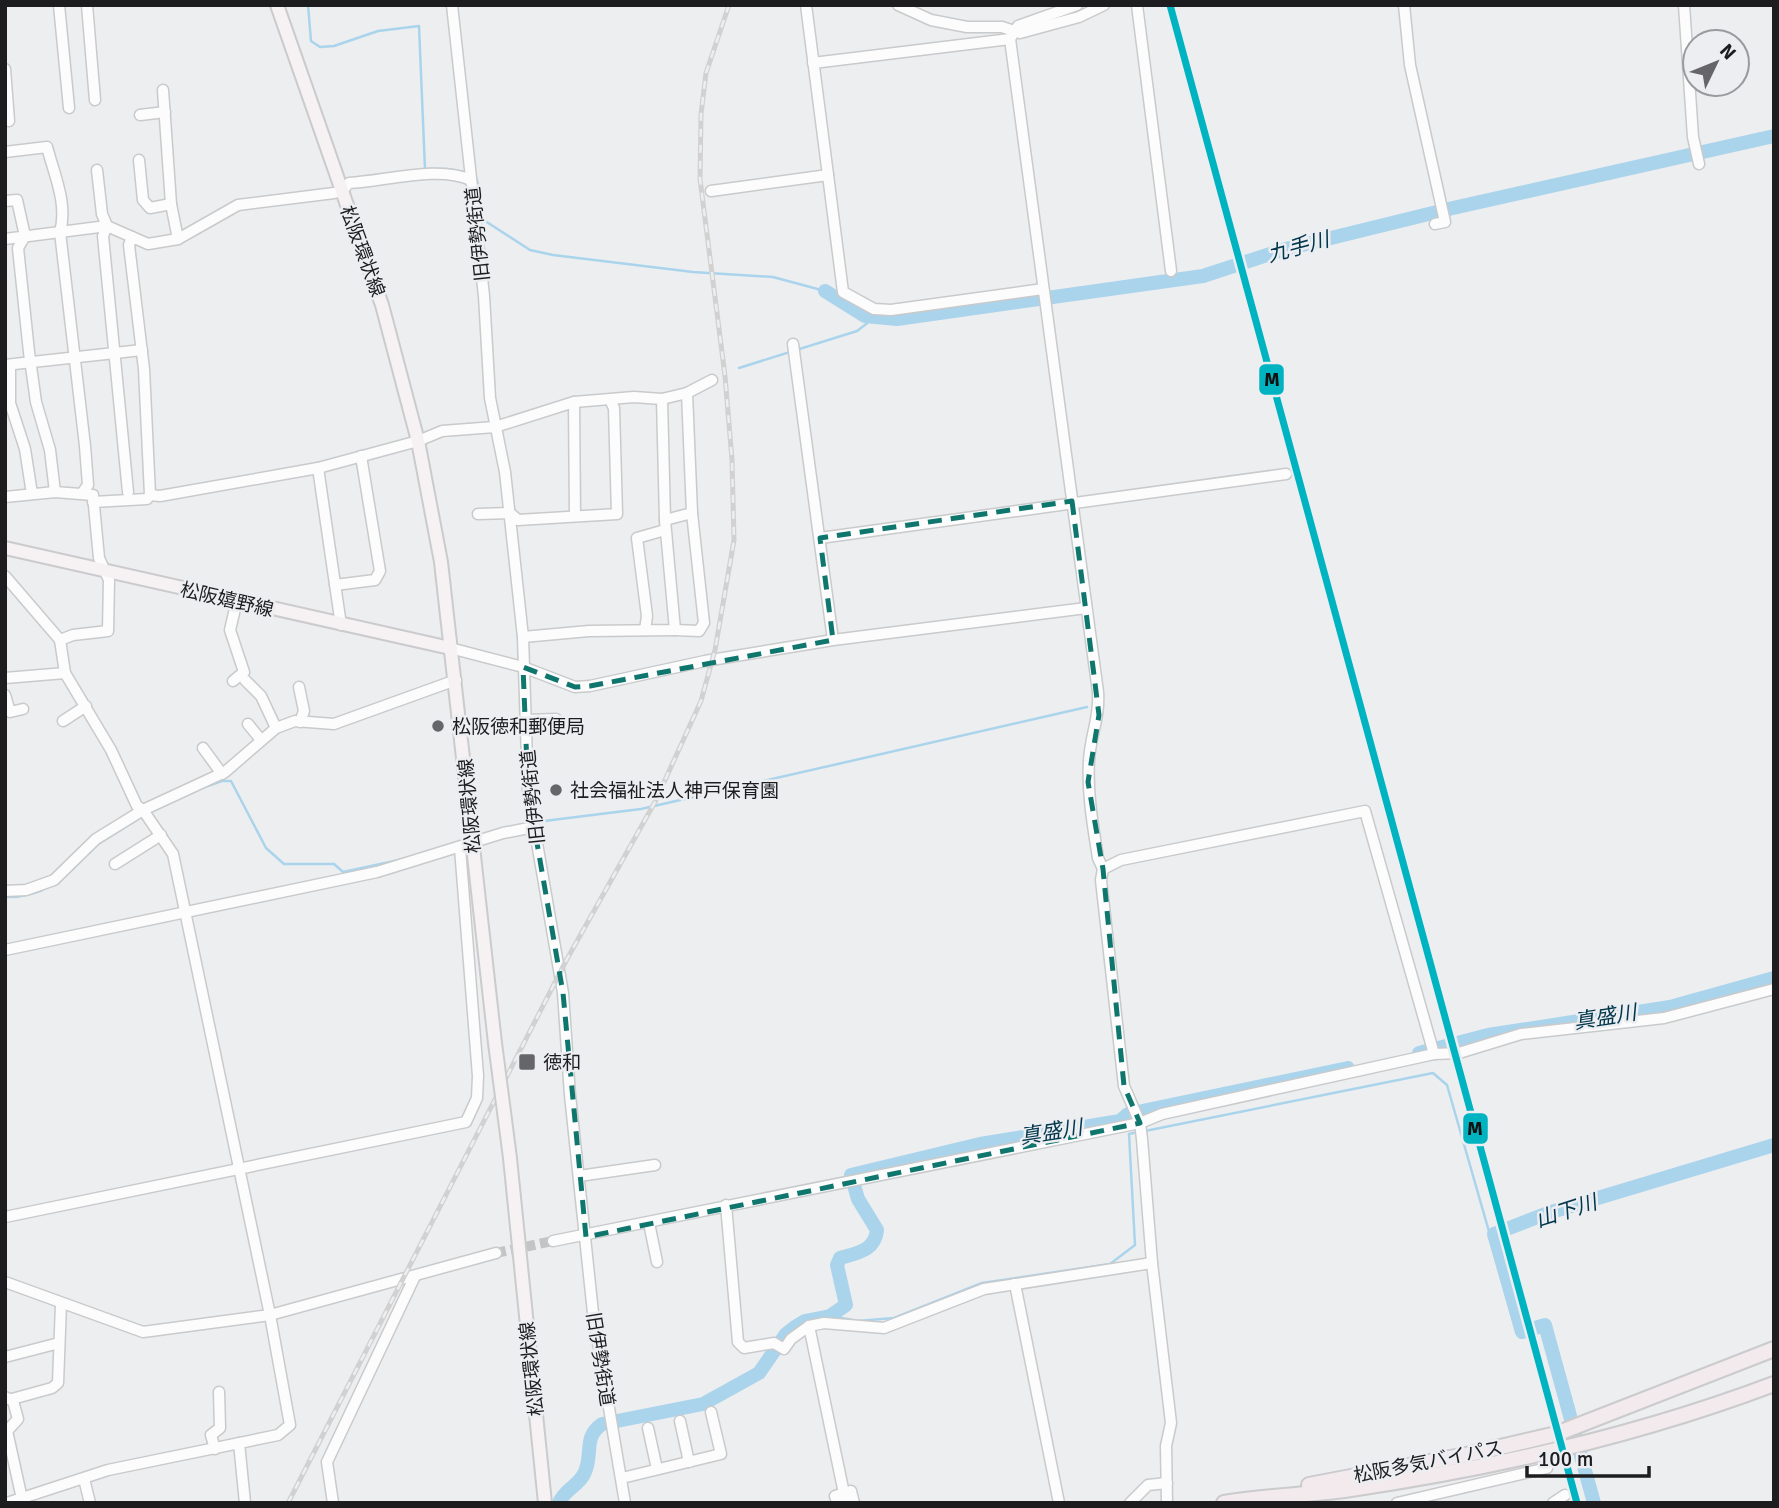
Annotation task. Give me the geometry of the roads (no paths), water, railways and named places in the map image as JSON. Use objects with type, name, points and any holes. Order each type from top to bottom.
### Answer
[{"type":"highway","name":"松阪多気バイパス","points":[[1230,1502],[1351,1489],[1466,1461],[1556,1434],[1774,1349]]},
{"type":"highway","name":"松阪多気バイパス","points":[[1466,1461],[1583,1443],[1712,1407],[1774,1384]]},
{"type":"main road","name":"松阪環状線","points":[[278,5],[382,305],[418,441],[441,562],[510,1158],[545,1503]]},
{"type":"main road","name":"松阪嬉野線","points":[[5,548],[450,648]]},
{"type":"street","points":[[59,5],[69,108]]},
{"type":"street","points":[[87,5],[95,100]]},
{"type":"street","name":"旧伊勢街道","points":[[452,5],[484,296],[490,398],[510,513],[523,637],[528,791],[563,993],[593,1313],[625,1503]]},
{"type":"street","points":[[806,5],[843,292],[874,309],[891,310],[1043,289]]},
{"type":"street","points":[[898,5],[930,20],[967,27],[1002,27],[1011,35],[1100,715],[1089,756],[1088,782],[1098,858],[1103,869],[1101,880],[1124,1086],[1141,1129],[1152,1263],[1171,1423],[1166,1446],[1167,1503]]},
{"type":"street","points":[[1011,35],[1060,7],[1077,5]]},
{"type":"street","points":[[813,63],[1036,31],[1079,18],[1104,5]]},
{"type":"street","points":[[1138,5],[1171,271]]},
{"type":"street","points":[[1404,5],[1410,65],[1445,222],[1435,224]]},
{"type":"street","points":[[1685,5],[1693,137],[1699,164]]},
{"type":"street","points":[[5,69],[9,121]]},
{"type":"street","points":[[163,90],[171,204],[178,239]]},
{"type":"street","points":[[140,115],[164,112]]},
{"type":"street","points":[[5,152],[47,147],[55,168],[63,220],[60,232],[87,472],[88,485],[83,492]]},
{"type":"street","points":[[139,160],[143,200],[150,208],[171,204]]},
{"type":"street","points":[[97,170],[102,214],[107,226],[103,236],[128,492]]},
{"type":"street","points":[[5,239],[107,226],[148,244],[178,239],[238,205],[342,191],[349,183],[412,172],[445,173],[471,180]]},
{"type":"street","points":[[711,191],[828,175]]},
{"type":"street","points":[[5,201],[17,200],[25,236],[18,248],[36,402],[50,450],[55,492]]},
{"type":"street","points":[[93,502],[105,497],[147,499],[150,495],[142,350],[128,245],[132,237]]},
{"type":"street","points":[[793,344],[833,640]]},
{"type":"street","points":[[32,495],[25,449],[10,403],[8,365],[142,350]]},
{"type":"street","points":[[150,495],[160,496],[318,468],[418,441],[442,431],[495,427],[574,402],[634,397],[662,399],[687,393],[712,380]]},
{"type":"street","points":[[523,637],[645,630],[699,631],[704,623],[692,513],[687,393]]},
{"type":"street","points":[[662,399],[665,525],[676,630]]},
{"type":"street","points":[[478,515],[510,513],[518,520],[618,514],[614,408],[610,400]]},
{"type":"street","points":[[574,402],[575,516]]},
{"type":"street","points":[[335,585],[375,580],[380,571],[362,456]]},
{"type":"street","points":[[318,468],[341,625]]},
{"type":"street","points":[[820,538],[1072,501],[1286,474]]},
{"type":"street","points":[[5,497],[55,492],[83,492],[93,495],[99,558],[105,570],[111,597],[108,631],[74,635],[60,640]]},
{"type":"street","points":[[645,630],[647,616],[637,538],[692,513]]},
{"type":"street","points":[[5,576],[60,640],[65,673],[111,750],[137,806],[143,810],[173,854],[270,1315],[289,1425],[278,1435],[108,1470],[7,1503]]},
{"type":"street","points":[[233,681],[244,672],[230,630],[236,600]]},
{"type":"street","points":[[450,648],[523,667],[575,687],[598,685],[705,661],[833,640],[1086,608]]},
{"type":"street","points":[[5,678],[65,673]]},
{"type":"street","points":[[245,680],[261,696],[276,728]]},
{"type":"street","points":[[5,891],[26,890],[54,880],[87,846],[143,810],[222,774],[276,728],[300,722],[334,724],[456,680]]},
{"type":"street","points":[[299,687],[304,711],[300,722]]},
{"type":"street","points":[[5,695],[8,713],[23,709]]},
{"type":"street","points":[[63,721],[86,706]]},
{"type":"street","points":[[526,720],[556,719]]},
{"type":"street","points":[[248,724],[261,740]]},
{"type":"street","points":[[203,748],[222,774]]},
{"type":"street","points":[[1103,869],[1121,860],[1365,811],[1433,1054]]},
{"type":"street","points":[[5,950],[460,849],[534,827]]},
{"type":"street","points":[[116,864],[161,835]]},
{"type":"street","points":[[5,1217],[466,1122],[477,1098],[478,1076],[460,849]]},
{"type":"street","points":[[553,1241],[586,1237],[726,1205],[845,1182],[1141,1129],[1162,1114],[1433,1054],[1454,1054],[1521,1034],[1664,1018],[1774,989]]},
{"type":"street","points":[[579,1176],[655,1165]]},
{"type":"street","points":[[726,1205],[738,1342],[744,1348],[774,1343],[784,1349],[790,1339],[809,1326],[824,1323],[884,1328],[984,1289],[1152,1263]]},
{"type":"street","points":[[649,1223],[657,1262]]},
{"type":"street","points":[[5,1282],[143,1332],[270,1315],[496,1253]]},
{"type":"street","points":[[333,1503],[327,1462],[415,1276]]},
{"type":"street","points":[[1015,1284],[1059,1503]]},
{"type":"street","points":[[23,1499],[7,1431],[18,1419],[8,1398],[52,1388],[58,1383],[61,1304]]},
{"type":"street","points":[[809,1326],[845,1498]]},
{"type":"street","points":[[5,1357],[59,1343]]},
{"type":"street","points":[[215,1449],[211,1435],[220,1428],[219,1392]]},
{"type":"street","points":[[622,1478],[721,1454],[711,1412]]},
{"type":"street","points":[[680,1421],[689,1462]]},
{"type":"street","points":[[648,1428],[657,1469]]},
{"type":"street","points":[[239,1443],[245,1503]]},
{"type":"street","points":[[1397,1503],[1438,1498],[1547,1468]]},
{"type":"street","points":[[84,1479],[90,1503]]},
{"type":"street","points":[[1130,1503],[1148,1485],[1167,1483]]},
{"type":"street","points":[[845,1498],[851,1491],[854,1503]]},
{"type":"street","points":[[1553,1503],[1564,1495]]},
{"type":"street","points":[[837,1503],[835,1496],[845,1498]]},
{"type":"waterway","points":[[308,5],[311,41],[320,47],[334,46],[378,31],[419,26],[425,169],[448,169],[467,173]]},
{"type":"waterway","name":"九手川","points":[[825,291],[865,316],[897,319],[1203,276],[1282,250],[1453,208],[1774,136]]},
{"type":"waterway","points":[[474,176],[477,180],[482,219],[530,250],[693,272],[773,277],[825,291]]},
{"type":"waterway","points":[[739,368],[857,331],[874,318]]},
{"type":"waterway","points":[[536,822],[641,809],[1087,707]]},
{"type":"waterway","points":[[199,789],[222,781],[231,781],[266,848],[284,864],[334,864],[343,872],[399,860]]},
{"type":"waterway","points":[[95,846],[143,816]]},
{"type":"waterway","points":[[5,897],[30,894],[52,885],[71,871],[88,853]]},
{"type":"waterway","name":"真盛川","points":[[1419,1053],[1488,1035],[1670,1007],[1774,978]]},
{"type":"waterway","name":"真盛川","points":[[559,1503],[584,1474],[592,1435],[602,1424],[703,1404],[759,1373],[786,1334],[795,1327],[805,1321],[830,1316],[846,1305],[837,1265],[840,1258],[869,1247],[877,1230],[858,1199],[851,1175],[980,1144],[1120,1121],[1128,1114],[1348,1068]]},
{"type":"waterway","points":[[1145,1131],[1433,1073],[1447,1085],[1490,1235],[1494,1234]]},
{"type":"waterway","points":[[830,1316],[858,1321],[894,1318],[982,1283],[1110,1264],[1135,1245],[1129,1134],[1138,1132]]},
{"type":"waterway","name":"山下川","points":[[1594,1503],[1545,1325],[1522,1332],[1494,1234],[1548,1213],[1774,1145]]},
{"type":"tunnel","points":[[496,1253],[553,1241]]},
{"type":"railway","points":[[288,1503],[567,959],[655,802],[701,701],[715,650],[734,540],[732,460],[725,376],[700,179],[701,114],[706,73],[729,5]]},
{"type":"place","name":"松阪徳和郵便局","points":[[438,726]]},
{"type":"place","name":"社会福祉法人神戸保育園","points":[[556,790]]},
{"type":"place","name":"徳和","points":[[527,1062]]}]
